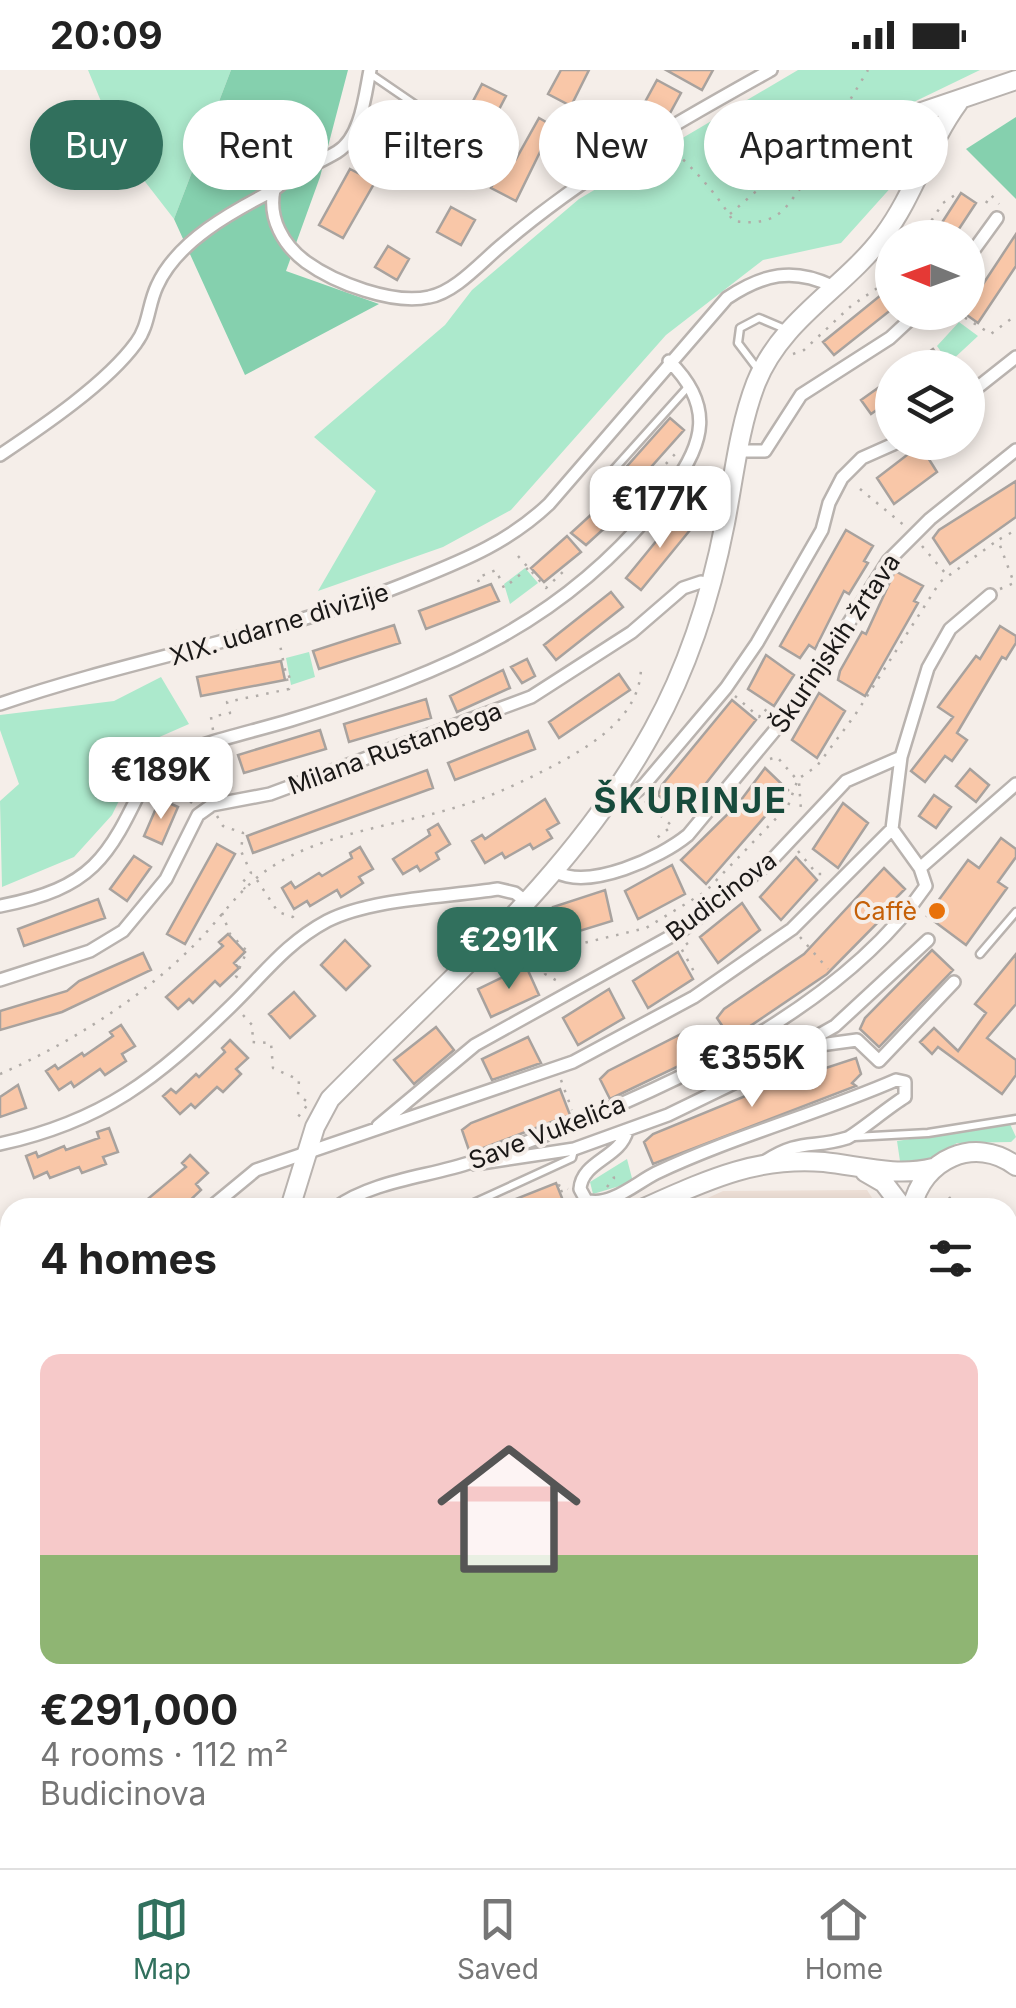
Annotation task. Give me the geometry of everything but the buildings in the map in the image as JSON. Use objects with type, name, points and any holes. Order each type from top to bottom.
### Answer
[{"type":"street","points":[[684,119],[772,70]]},
{"type":"street","points":[[328,155],[345,146],[363,104],[369,71]]},
{"type":"street","points":[[948,107],[1016,80]]},
{"type":"street","points":[[948,117],[958,103]]},
{"type":"street","points":[[0,456],[111,372],[145,328],[162,276],[189,247],[228,214],[274,190],[274,220],[287,244],[306,262],[382,294],[430,297],[443,293],[570,190]]},
{"type":"street","points":[[293,1198],[318,1117],[330,1099],[527,912],[616,791],[674,690],[711,584],[746,412],[761,373],[787,331],[883,236],[908,190]]},
{"type":"street","points":[[985,235],[997,218]]},
{"type":"street","name":"XIX. udarne divizije","points":[[0,704],[358,604],[506,540],[549,504],[706,316],[744,287],[790,272],[806,274],[832,286]]},
{"type":"street","points":[[738,451],[765,452],[800,395],[899,330]]},
{"type":"street","points":[[985,381],[1016,358]]},
{"type":"street","points":[[0,906],[36,899],[76,883],[122,830],[150,771],[161,761],[430,672],[504,638],[605,566],[688,464],[701,432],[688,387],[669,361]]},
{"type":"street","name":"Škurinjskih žrtava","points":[[556,872],[573,878],[623,868],[664,852],[688,836],[790,713],[899,548],[1016,450]]},
{"type":"street","points":[[616,791],[632,794],[644,785],[726,688],[822,530],[833,494],[849,469],[875,452]]},
{"type":"street","name":"Milana Rustanbega","points":[[0,980],[90,951],[123,931],[157,892],[198,815],[212,805],[270,794],[531,697],[632,632],[683,588],[701,582],[711,584]]},
{"type":"street","points":[[222,1198],[256,1170],[556,1068],[625,1037],[694,997],[792,929],[892,829],[900,757],[928,668],[950,629],[990,594]]},
{"type":"street","name":"Budicinova","points":[[373,1131],[475,1045],[684,929],[791,842],[846,781],[900,757]]},
{"type":"street","points":[[892,829],[920,868],[1016,784]]},
{"type":"street","name":"Save Vukelića","points":[[354,1198],[470,1162],[613,1110],[705,1066],[809,998],[866,952],[926,886],[920,868]]},
{"type":"street","points":[[0,1144],[74,1124],[120,1101],[210,1026],[269,963],[332,918],[394,904],[498,890],[516,893],[527,912]]},
{"type":"street","points":[[470,1162],[480,1165],[574,1149],[628,1131],[734,1083],[835,1026],[928,940]]},
{"type":"street","points":[[789,1050],[856,1040],[878,1061],[954,982]]},
{"type":"street","points":[[610,1198],[658,1172],[896,1080],[906,1082],[906,1097],[844,1138],[832,1163]]},
{"type":"street","points":[[585,1198],[580,1189],[583,1176],[621,1146],[628,1131]]},
{"type":"street","points":[[764,1162],[786,1147],[844,1138]]},
{"type":"street","points":[[844,1138],[854,1167],[884,1183],[895,1198]]},
{"type":"street","points":[[666,1198],[734,1168],[764,1162],[832,1163],[894,1173],[932,1168],[964,1153],[1007,1153],[1016,1166]]},
{"type":"street","points":[[916,1198],[932,1168]]},
{"type":"lane","points":[[369,71],[410,100]]},
{"type":"lane","points":[[761,373],[738,342],[740,328],[759,318],[787,331]]},
{"type":"lane","points":[[606,477],[688,387]]},
{"type":"lane","points":[[980,954],[1016,912]]},
{"type":"lane","points":[[844,1138],[928,1133],[1016,1120]]},
{"type":"lane","points":[[487,1198],[558,1168],[572,1158],[574,1149]]},
{"type":"path","points":[[729,215],[838,120],[868,70]]},
{"type":"path","points":[[684,159],[708,191],[724,200],[733,221],[754,225],[773,220],[802,190]]},
{"type":"path","points":[[986,203],[990,194],[998,204]]},
{"type":"path","points":[[932,220],[943,203],[955,195]]},
{"type":"path","points":[[792,354],[804,350],[850,306],[875,291]]},
{"type":"path","points":[[984,330],[991,334],[1016,315]]},
{"type":"path","points":[[623,510],[647,490],[679,449]]},
{"type":"path","points":[[697,523],[713,476]]},
{"type":"path","points":[[594,482],[628,514],[640,508]]},
{"type":"path","points":[[860,490],[900,524]]},
{"type":"path","points":[[544,946],[567,947],[646,928],[705,892],[788,806],[798,780],[817,766],[855,715],[947,575],[1016,530]]},
{"type":"path","points":[[990,594],[1014,582],[998,540]]},
{"type":"path","points":[[918,542],[947,575]]},
{"type":"path","points":[[518,556],[546,588],[566,569]]},
{"type":"path","points":[[480,582],[477,578],[495,568],[504,588],[528,568]]},
{"type":"path","points":[[212,726],[210,717],[230,713],[228,702],[290,689],[280,645]]},
{"type":"path","points":[[0,1074],[41,1054],[141,991],[201,939],[271,866],[373,826],[457,808],[557,764],[608,732],[634,701],[641,668]]},
{"type":"path","points":[[287,678],[297,674]]},
{"type":"path","points":[[734,695],[759,717],[764,709],[769,713],[764,721]]},
{"type":"path","points":[[776,749],[768,758],[772,762],[777,757],[798,780],[801,794]]},
{"type":"path","points":[[193,804],[180,792],[178,782],[192,768],[224,757],[222,751]]},
{"type":"path","points":[[643,799],[672,826],[654,842]]},
{"type":"path","points":[[217,816],[223,826],[243,834],[240,847],[251,873],[242,884],[246,890]]},
{"type":"path","points":[[791,842],[817,874],[826,872],[835,886]]},
{"type":"path","points":[[244,859],[252,856]]},
{"type":"path","points":[[257,879],[278,912],[283,911],[289,919],[293,916],[297,925]]},
{"type":"path","points":[[527,912],[544,946],[546,974],[567,986]]},
{"type":"path","points":[[222,913],[230,934],[247,951],[237,977]]},
{"type":"path","points":[[792,929],[834,976]]},
{"type":"path","points":[[696,937],[681,948],[697,978],[710,970]]},
{"type":"path","points":[[243,1015],[253,1026],[252,1042],[272,1044],[273,1068],[299,1080],[298,1094],[310,1103],[298,1117],[302,1120]]},
{"type":"path","points":[[557,1070],[576,1121]]},
{"type":"path","points":[[606,1158],[614,1178],[606,1183],[610,1198]]},
{"type":"path","points":[[564,1198],[559,1186],[570,1178]]},
{"type":"shaded area","points":[[867,1190],[872,1198],[708,1198],[723,1191]]},
{"type":"green space","points":[[88,70],[231,70],[220,100],[183,100],[185,190],[174,219],[151,190],[163,190],[163,100],[100,100]]},
{"type":"green space","points":[[231,70],[348,70],[328,146],[328,100],[220,100]]},
{"type":"green space","points":[[798,70],[980,70],[918,100],[747,100]]},
{"type":"green space","points":[[1016,117],[1016,199],[966,149]]},
{"type":"green space","points":[[704,125],[704,190],[889,190],[841,243],[763,260],[666,335],[511,510],[443,547],[318,591],[376,491],[314,437],[445,325],[472,290],[579,199],[594,190],[684,190],[684,137]]},
{"type":"green space","points":[[185,190],[315,190],[286,271],[379,304],[245,375],[174,219]]},
{"type":"green space","points":[[952,330],[970,330],[978,336],[963,350],[940,350],[937,346]]},
{"type":"green space","points":[[525,568],[538,583],[510,604],[504,584]]},
{"type":"green space","points":[[309,652],[315,677],[291,685],[286,658]]},
{"type":"green space","points":[[161,677],[189,724],[148,742],[112,815],[74,857],[2,887],[0,801],[19,784],[0,730],[0,715],[114,701]]},
{"type":"green space","points":[[1010,1124],[1016,1137],[1011,1142],[957,1143],[925,1162],[901,1168],[897,1141]]},
{"type":"green space","points":[[627,1159],[633,1182],[593,1194],[590,1182]]},
{"type":"place","name":"Caffè","points":[[937,911]]},
{"type":"district","name":"ŠKURINJE","points":[[691,800]]}]
